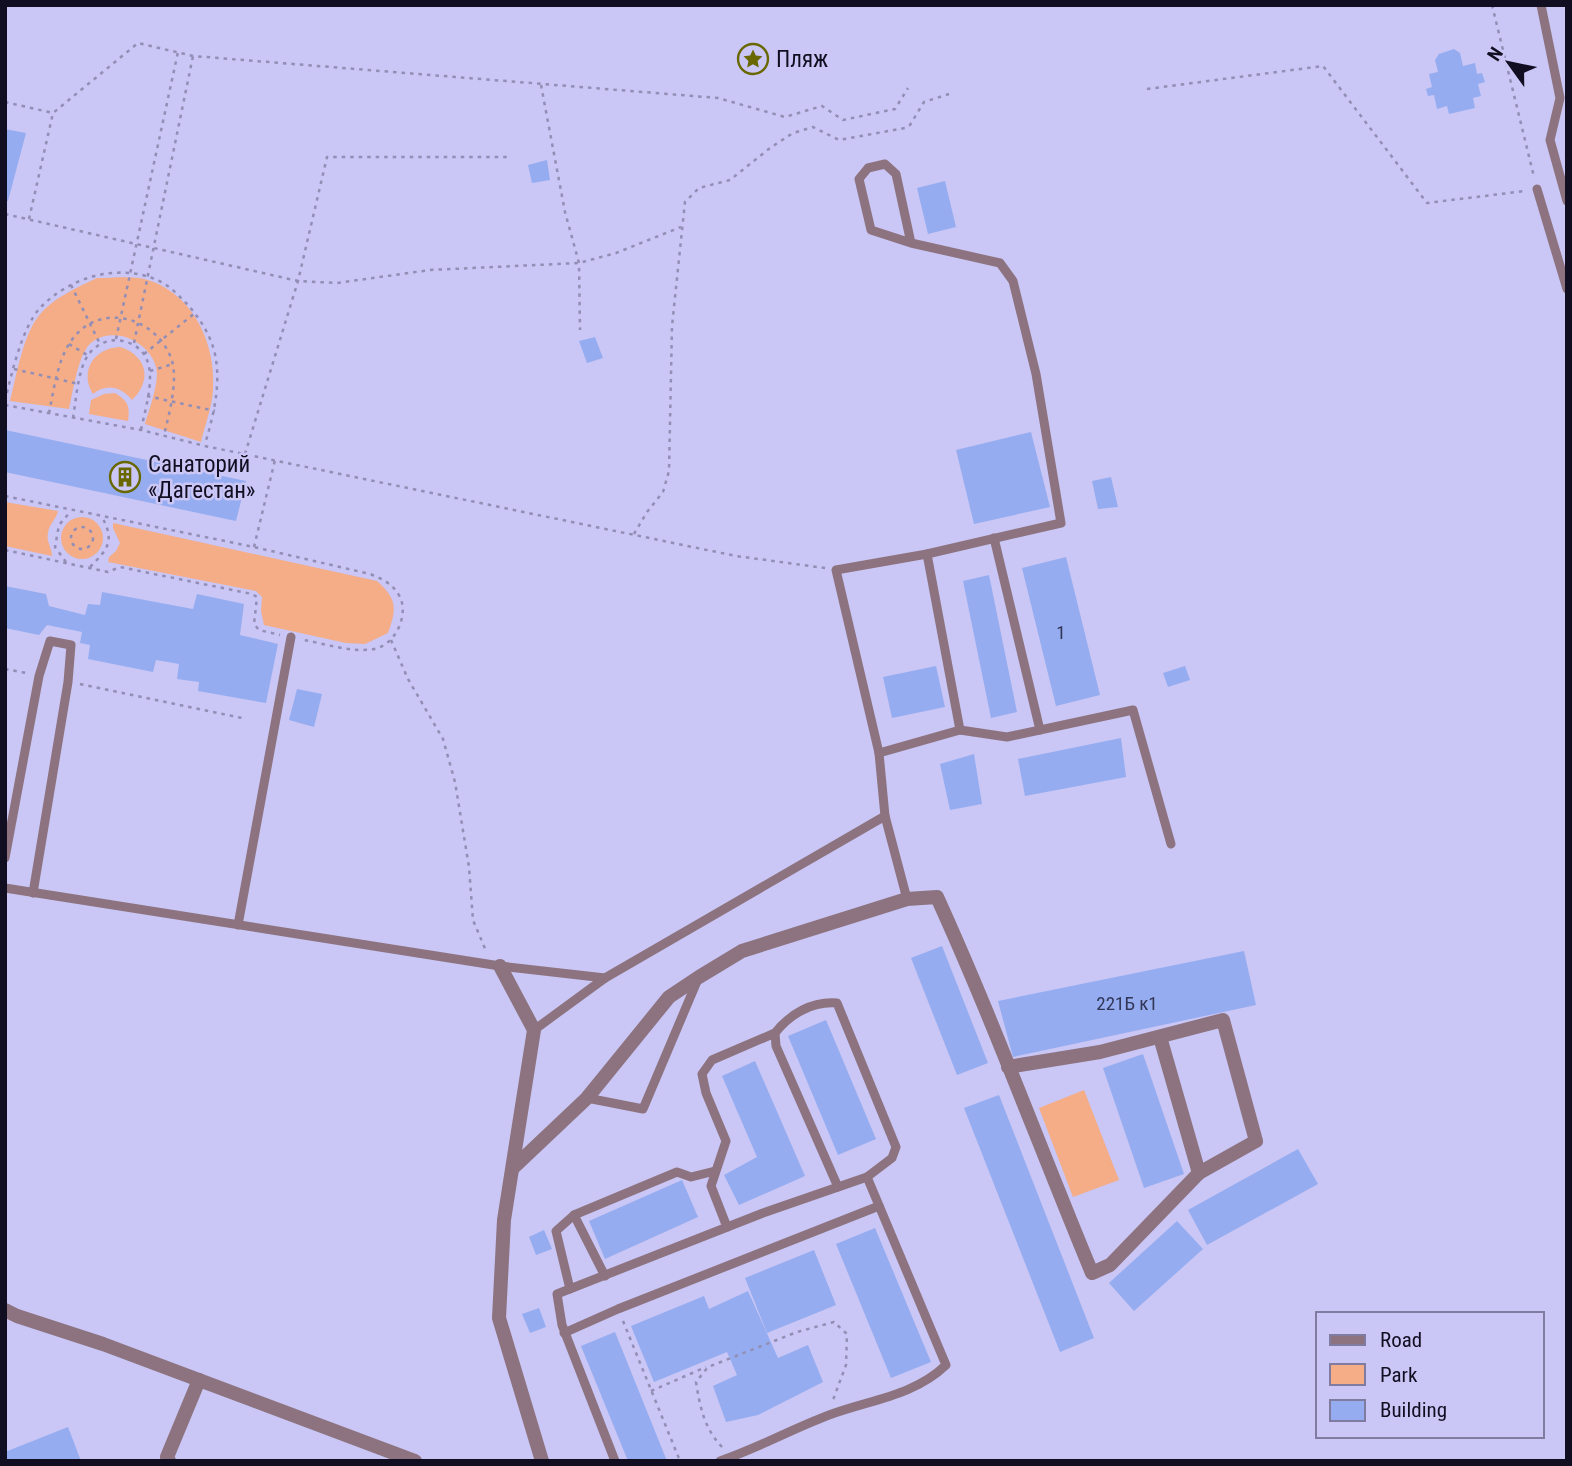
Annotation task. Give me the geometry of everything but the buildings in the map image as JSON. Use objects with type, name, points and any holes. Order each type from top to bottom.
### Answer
[{"type":"street","points":[[513,1168],[587,1098],[668,998],[699,976],[742,951],[907,899],[937,897],[963,954],[1008,1067],[1092,1273],[1110,1265],[1199,1173],[1256,1142],[1223,1020],[1100,1052],[1008,1067]]},
{"type":"street","points":[[500,966],[534,1030],[504,1220],[499,1318],[542,1461]]},
{"type":"street","points":[[1160,1037],[1199,1173]]},
{"type":"street","points":[[5,1310],[415,1461]]},
{"type":"street","points":[[169,1461],[167,1457],[198,1380]]},
{"type":"lane","points":[[1541,5],[1563,98],[1550,140],[1567,201]]},
{"type":"lane","points":[[907,899],[885,816],[879,753],[836,570],[926,554],[1061,523],[1036,374],[1013,281],[1000,263],[911,243],[871,230],[859,179],[868,168],[885,164],[896,174],[911,243]]},
{"type":"lane","points":[[1537,189],[1567,289]]},
{"type":"lane","points":[[994,538],[1040,730]]},
{"type":"lane","points":[[926,554],[960,730]]},
{"type":"lane","points":[[239,925],[291,637]]},
{"type":"lane","points":[[5,858],[39,676],[50,641],[71,645],[68,682],[33,893]]},
{"type":"lane","points":[[879,753],[960,730],[1007,737],[1133,710],[1171,844]]},
{"type":"lane","points":[[534,1030],[605,978],[885,816]]},
{"type":"lane","points":[[5,888],[500,966],[605,978]]},
{"type":"lane","points":[[587,1098],[643,1109],[699,976]]},
{"type":"lane","points":[[615,1461],[564,1333],[557,1294],[727,1227],[867,1177],[892,1158],[896,1147],[837,1003],[825,1002],[788,1017],[775,1033],[712,1060],[702,1074],[706,1093],[726,1142],[711,1186],[727,1227]]},
{"type":"lane","points":[[775,1033],[776,1046],[838,1186]]},
{"type":"lane","points":[[570,1289],[556,1231],[574,1215],[677,1172],[691,1177],[715,1171]]},
{"type":"lane","points":[[720,1461],[828,1415],[894,1395],[932,1378],[946,1365],[867,1177]]},
{"type":"lane","points":[[564,1333],[879,1206]]},
{"type":"lane","points":[[574,1215],[605,1276]]},
{"type":"path","points":[[1147,89],[1323,66],[1427,203],[1537,189],[1492,5]]},
{"type":"path","points":[[29,219],[53,113],[138,43],[193,56],[718,98],[785,117],[822,106],[843,120],[895,109],[908,88]]},
{"type":"path","points":[[116,339],[178,51]]},
{"type":"path","points":[[134,343],[193,56]]},
{"type":"path","points":[[541,84],[565,212],[579,263],[580,330]]},
{"type":"path","points":[[634,534],[663,492],[669,471],[672,326],[685,202],[699,188],[730,180],[793,133],[813,127],[839,140],[905,128],[910,125],[924,102],[949,93]]},
{"type":"path","points":[[5,102],[53,113]]},
{"type":"path","points":[[245,454],[298,281],[327,157],[508,157]]},
{"type":"path","points":[[5,214],[298,281],[337,283],[430,270],[579,263],[616,253],[681,227]]},
{"type":"path","points":[[205,446],[215,411],[217,387],[214,350],[195,313],[164,284],[148,277],[110,273],[83,278],[39,308],[21,343],[5,403],[141,430],[205,446],[736,556],[836,570]]},
{"type":"path","points":[[71,285],[100,344]]},
{"type":"path","points":[[144,354],[195,313]]},
{"type":"path","points":[[49,413],[63,354],[69,344],[90,324],[107,318],[138,321],[162,340],[173,364],[172,402],[164,436]]},
{"type":"path","points":[[74,418],[87,355],[100,344],[116,339],[134,343],[144,354],[150,371],[141,430]]},
{"type":"path","points":[[69,344],[87,355]]},
{"type":"path","points":[[150,371],[173,364]]},
{"type":"path","points":[[13,369],[79,384]]},
{"type":"path","points":[[147,397],[215,411]]},
{"type":"path","points":[[254,547],[275,460]]},
{"type":"path","points":[[5,496],[254,547],[370,574],[387,581],[401,599],[399,628],[391,639],[377,649],[359,650],[291,637],[259,629],[254,624],[257,597],[252,594],[120,567],[108,572],[5,550]]},
{"type":"path","points":[[67,563],[55,547],[59,525],[71,511]]},
{"type":"path","points":[[90,567],[107,551],[109,531],[101,515]]},
{"type":"path","points":[[82,526],[92,532],[93,539],[89,546],[82,549],[72,543],[71,536],[75,529],[82,526]]},
{"type":"path","points":[[391,639],[408,679],[443,739],[455,782],[469,867],[473,920],[487,953],[500,966]]},
{"type":"path","points":[[5,669],[39,676]]},
{"type":"path","points":[[68,682],[242,718]]},
{"type":"path","points":[[618,1309],[680,1461]]},
{"type":"path","points":[[651,1391],[797,1332],[834,1322],[848,1334],[846,1365],[828,1415]]},
{"type":"path","points":[[708,1367],[696,1382],[701,1415],[712,1436],[731,1457]]},
{"type":"green space","points":[[132,277],[151,281],[180,298],[200,325],[211,356],[213,373],[211,403],[201,442],[145,424],[155,387],[156,367],[146,350],[129,338],[100,338],[86,348],[69,409],[10,401],[24,346],[38,317],[57,299],[97,278]]},
{"type":"green space","points":[[120,347],[137,356],[144,370],[142,385],[132,400],[114,388],[103,388],[93,394],[89,385],[89,369],[96,356],[111,348]]},
{"type":"green space","points":[[115,393],[127,404],[128,421],[89,414],[91,400],[104,394]]},
{"type":"green space","points":[[5,502],[58,511],[48,533],[52,556],[5,546]]},
{"type":"green space","points":[[82,517],[97,523],[103,538],[97,553],[82,559],[67,553],[61,538],[67,523]]},
{"type":"green space","points":[[113,523],[377,581],[392,599],[394,610],[388,633],[365,644],[346,643],[264,625],[262,597],[256,591],[108,562],[120,543]]},
{"type":"green space","points":[[1084,1090],[1119,1180],[1073,1197],[1039,1108]]},
{"type":"place","name":"Пляж","points":[[753,59]]},
{"type":"place","name":"Санаторий «Дагестан»","points":[[125,477]]}]
